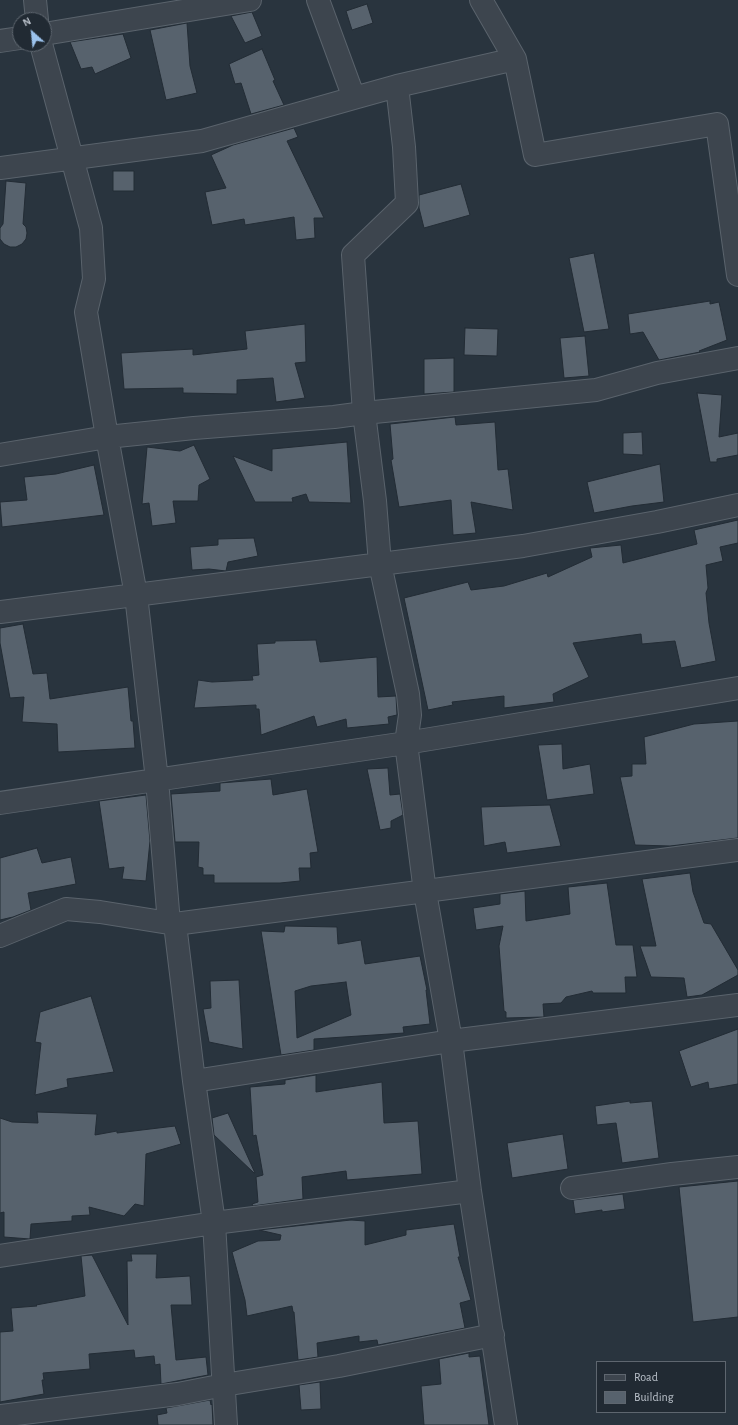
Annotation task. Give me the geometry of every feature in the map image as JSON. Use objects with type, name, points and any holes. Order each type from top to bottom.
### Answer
[{"type":"street","points":[[35,0],[36,12]]},
{"type":"street","points":[[52,33],[250,0]]},
{"type":"street","points":[[318,0],[354,98]]},
{"type":"street","points":[[480,0],[515,59],[535,155],[717,124],[738,275]]},
{"type":"street","points":[[0,41],[12,39]]},
{"type":"street","points":[[43,52],[91,228],[94,279],[86,312],[136,595],[172,924],[214,1223],[226,1425]]},
{"type":"street","points":[[0,168],[202,141],[397,86],[515,59]]},
{"type":"street","points":[[397,86],[404,147],[407,203],[353,255],[364,413],[375,501],[380,564],[408,694],[410,715],[406,743],[425,892],[451,1041],[470,1191],[506,1425]]},
{"type":"street","points":[[0,455],[107,437],[194,428],[334,417],[596,390],[657,374],[738,358]]},
{"type":"street","points":[[0,612],[523,546],[657,522],[738,505]]},
{"type":"street","points":[[0,803],[406,743],[738,688]]},
{"type":"street","points":[[0,936],[66,909],[100,912],[172,924],[738,850]]},
{"type":"street","points":[[194,1081],[451,1041],[738,1005]]},
{"type":"street","points":[[572,1188],[672,1174],[738,1168]]},
{"type":"street","points":[[0,1256],[214,1223],[470,1191]]},
{"type":"street","points":[[0,1416],[178,1394],[339,1366],[493,1335]]},
{"type":"building","points":[[367,4],[373,23],[352,30],[346,11]]},
{"type":"building","points":[[252,12],[262,36],[245,43],[231,16]]},
{"type":"building","points":[[187,23],[190,66],[197,93],[166,100],[150,30]]},
{"type":"building","points":[[123,34],[131,58],[95,74],[92,67],[81,69],[70,42]]},
{"type":"building","points":[[262,49],[275,80],[273,81],[284,105],[251,114],[241,83],[235,84],[229,64]]},
{"type":"building","points":[[294,128],[298,137],[287,141],[324,218],[314,218],[315,238],[296,240],[294,217],[245,225],[244,219],[212,225],[205,192],[226,188],[211,155],[233,145]]},
{"type":"building","points":[[113,171],[134,171],[134,191],[113,191]]},
{"type":"building","points":[[6,181],[26,183],[23,224],[26,227],[27,233],[26,239],[22,244],[16,247],[10,247],[4,244],[0,239],[0,228],[3,224]]},
{"type":"building","points":[[461,184],[470,215],[424,228],[419,208],[419,195]]},
{"type":"building","points":[[594,253],[609,329],[584,332],[569,258]]},
{"type":"building","points":[[710,301],[710,304],[719,302],[727,340],[699,351],[700,352],[659,360],[643,332],[630,334],[628,314]]},
{"type":"building","points":[[305,324],[306,362],[295,363],[305,398],[276,402],[273,378],[237,380],[237,394],[183,393],[183,388],[124,389],[121,353],[193,349],[193,355],[247,349],[245,331]]},
{"type":"building","points":[[465,328],[498,329],[497,356],[464,355]]},
{"type":"building","points":[[585,336],[589,376],[564,378],[560,338]]},
{"type":"building","points":[[454,358],[454,392],[424,394],[424,359]]},
{"type":"building","points":[[697,393],[722,395],[719,437],[738,433],[738,455],[717,459],[717,462],[710,462]]},
{"type":"building","points":[[455,417],[456,425],[495,422],[498,470],[508,469],[513,510],[471,502],[476,533],[453,535],[451,500],[399,507],[391,460],[393,459],[390,424]]},
{"type":"building","points":[[642,432],[643,455],[623,454],[623,433]]},
{"type":"building","points":[[347,442],[351,503],[309,502],[306,494],[292,498],[293,502],[255,502],[233,456],[272,471],[272,449]]},
{"type":"building","points":[[194,445],[210,479],[199,485],[198,501],[173,501],[176,523],[152,526],[149,503],[142,504],[147,447],[180,451]]},
{"type":"building","points":[[660,464],[664,502],[594,513],[587,482]]},
{"type":"building","points":[[94,465],[104,515],[2,527],[0,502],[27,500],[24,477],[56,474]]},
{"type":"building","points":[[738,520],[738,543],[720,547],[723,561],[706,565],[708,588],[706,593],[709,623],[716,661],[681,668],[675,641],[642,644],[641,634],[573,643],[589,677],[553,694],[554,702],[504,708],[504,696],[452,702],[453,705],[428,710],[404,598],[468,582],[471,590],[504,586],[547,573],[548,577],[592,557],[590,548],[621,545],[623,563],[697,544],[694,530]]},
{"type":"building","points":[[254,538],[258,556],[228,562],[226,571],[209,569],[192,570],[190,547],[218,545],[218,539]]},
{"type":"building","points":[[23,624],[33,674],[47,673],[50,699],[128,687],[135,748],[58,752],[57,724],[22,722],[24,697],[10,698],[0,643],[0,628]]},
{"type":"building","points":[[316,640],[320,662],[377,657],[378,697],[396,696],[397,715],[388,717],[389,724],[347,728],[346,719],[317,727],[314,716],[261,735],[259,709],[256,709],[256,705],[194,708],[198,680],[212,682],[253,680],[252,676],[259,675],[257,644],[275,643],[275,641]]},
{"type":"building","points":[[738,721],[738,838],[670,846],[635,845],[620,777],[632,776],[632,764],[646,764],[644,737],[694,724]]},
{"type":"building","points":[[562,744],[563,769],[590,764],[594,794],[547,800],[538,745]]},
{"type":"building","points":[[388,768],[390,795],[400,794],[403,815],[391,821],[391,828],[380,830],[367,769]]},
{"type":"building","points":[[271,779],[273,795],[307,789],[318,852],[310,853],[311,868],[299,868],[300,881],[280,883],[214,883],[214,875],[203,875],[203,868],[198,867],[199,842],[175,842],[171,794],[220,791],[220,783]]},
{"type":"building","points":[[146,795],[150,841],[146,881],[122,879],[124,867],[109,869],[99,801]]},
{"type":"building","points":[[550,805],[561,846],[507,853],[505,842],[484,846],[481,807]]},
{"type":"building","points":[[37,848],[42,863],[71,857],[76,884],[28,893],[31,910],[0,920],[0,858]]},
{"type":"building","points":[[690,873],[693,892],[704,923],[711,924],[738,970],[738,975],[702,995],[687,997],[684,978],[651,977],[640,946],[656,946],[642,879]]},
{"type":"building","points":[[607,883],[616,945],[633,945],[637,977],[625,977],[626,993],[593,993],[592,991],[566,997],[561,1003],[543,1004],[544,1017],[506,1018],[506,1012],[504,1011],[499,946],[503,926],[476,930],[473,908],[500,904],[500,894],[525,891],[526,921],[570,914],[568,887]]},
{"type":"building","points":[[285,926],[337,927],[338,944],[361,940],[365,964],[420,956],[427,990],[430,1024],[403,1027],[404,1033],[314,1039],[314,1050],[281,1055],[261,931],[284,932]],"holes":[[[346,982],[351,1015],[297,1038],[295,991],[311,986]]]},
{"type":"building","points":[[239,980],[243,1049],[209,1042],[203,1009],[211,1008],[210,981]]},
{"type":"building","points":[[91,996],[114,1072],[67,1079],[68,1087],[35,1095],[41,1043],[35,1042],[40,1012]]},
{"type":"building","points":[[738,1029],[738,1084],[709,1089],[708,1082],[691,1087],[679,1051]]},
{"type":"building","points":[[316,1075],[316,1092],[382,1082],[384,1123],[418,1121],[422,1174],[347,1180],[346,1171],[302,1177],[303,1199],[253,1206],[252,1204],[258,1202],[256,1177],[263,1175],[256,1135],[253,1136],[250,1087],[285,1084],[285,1080]]},
{"type":"building","points":[[630,1101],[630,1103],[652,1101],[659,1158],[622,1163],[616,1123],[597,1125],[595,1106]]},
{"type":"building","points":[[37,1112],[97,1114],[95,1135],[117,1131],[117,1133],[175,1126],[181,1144],[146,1154],[144,1206],[135,1204],[124,1216],[89,1207],[90,1215],[72,1216],[72,1221],[31,1224],[30,1239],[4,1237],[4,1212],[0,1213],[0,1118],[12,1122],[38,1123]]},
{"type":"building","points":[[228,1113],[255,1173],[214,1135],[212,1118]]},
{"type":"building","points":[[563,1134],[568,1169],[512,1178],[507,1143]]},
{"type":"building","points":[[738,1181],[738,1317],[693,1322],[679,1187]]},
{"type":"building","points":[[623,1194],[625,1209],[602,1212],[602,1210],[575,1214],[573,1200]]},
{"type":"building","points":[[351,1220],[365,1221],[365,1245],[406,1235],[406,1230],[454,1224],[460,1257],[458,1257],[471,1300],[460,1303],[465,1328],[378,1345],[377,1340],[359,1342],[359,1336],[317,1343],[318,1357],[298,1360],[294,1312],[292,1306],[247,1316],[245,1300],[232,1252],[258,1241],[280,1240],[281,1235],[259,1230]]},
{"type":"building","points":[[131,1254],[157,1254],[156,1278],[190,1276],[192,1305],[171,1305],[176,1360],[206,1357],[208,1375],[161,1384],[160,1364],[155,1365],[154,1356],[135,1358],[134,1350],[89,1354],[90,1369],[43,1373],[44,1380],[42,1380],[44,1394],[0,1402],[0,1332],[13,1331],[11,1308],[37,1306],[36,1305],[85,1296],[81,1256],[92,1255],[128,1325],[127,1261],[132,1261]]},
{"type":"building","points":[[469,1353],[469,1357],[480,1356],[489,1425],[424,1425],[421,1386],[441,1384],[439,1359]]},
{"type":"building","points":[[320,1382],[321,1409],[301,1410],[299,1385]]},
{"type":"building","points":[[210,1400],[211,1405],[212,1404],[213,1425],[158,1425],[157,1415],[167,1413],[166,1408]]}]
